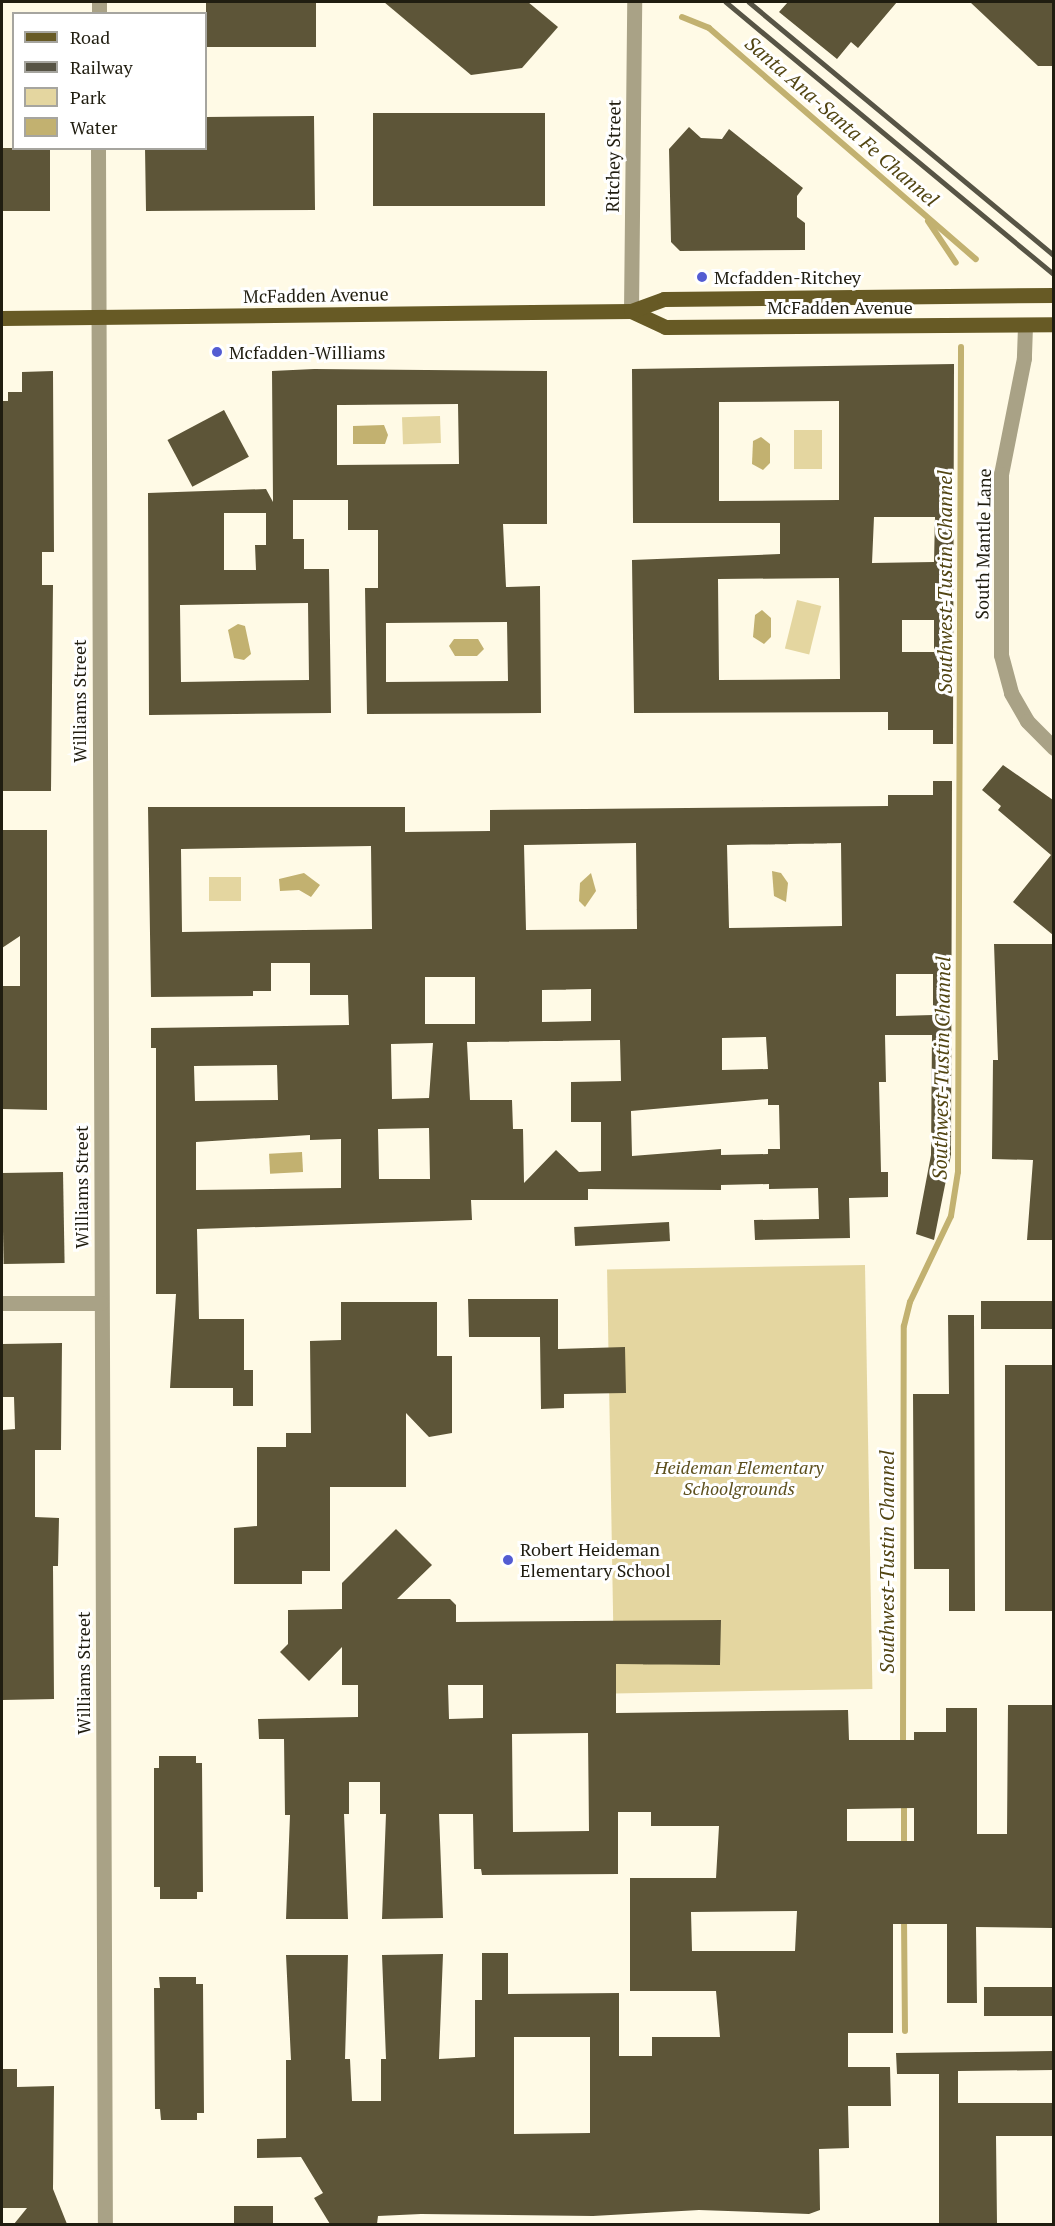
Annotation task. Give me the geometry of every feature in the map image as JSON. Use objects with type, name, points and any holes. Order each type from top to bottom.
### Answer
[{"type":"main road","name":"McFadden Avenue","points":[[2,318],[631,311],[663,299],[1053,295]]},
{"type":"main road","name":"McFadden Avenue","points":[[631,311],[665,327],[1053,324]]},
{"type":"street","name":"Ritchey Street","points":[[631,311],[634,2]]},
{"type":"street","name":"Williams Street","points":[[98,150],[105,2224]]},
{"type":"street","name":"South Mantle Lane","points":[[1025,326],[1024,358],[1001,474],[1000,655],[1011,693],[1027,721],[1053,748]]},
{"type":"street","points":[[2,1303],[101,1303]]},
{"type":"green space","points":[[440,416],[441,443],[403,444],[402,417]]},
{"type":"green space","points":[[794,430],[822,430],[822,469],[794,469]]},
{"type":"green space","points":[[797,600],[821,606],[809,655],[785,649]]},
{"type":"green space","points":[[209,877],[241,877],[241,901],[209,901]]},
{"type":"green space","name":"Heideman Elementary Schoolgrounds","points":[[865,1265],[872,1689],[614,1693],[607,1270]]},
{"type":"water","points":[[384,425],[388,435],[385,444],[353,444],[353,426]]},
{"type":"water","points":[[761,437],[770,444],[770,463],[763,470],[752,464],[753,441]]},
{"type":"water","points":[[762,610],[771,618],[771,637],[764,644],[753,637],[755,615]]},
{"type":"water","points":[[238,624],[245,626],[251,654],[244,660],[234,658],[228,630]]},
{"type":"water","points":[[454,639],[478,639],[484,649],[477,656],[455,656],[449,646]]},
{"type":"water","points":[[772,871],[781,873],[788,883],[786,902],[774,896]]},
{"type":"water","points":[[304,873],[320,885],[311,897],[299,890],[280,891],[279,879]]},
{"type":"water","points":[[591,873],[596,891],[585,907],[579,901],[580,883]]},
{"type":"water","points":[[302,1152],[303,1172],[270,1174],[269,1154]]},
{"type":"building","points":[[206,2],[316,2],[316,47],[207,47]]},
{"type":"building","points":[[384,2],[528,2],[558,27],[522,68],[471,75]]},
{"type":"building","points":[[788,2],[897,2],[858,48],[851,42],[837,59],[779,12]]},
{"type":"building","points":[[970,2],[1053,2],[1053,66],[1038,66]]},
{"type":"building","points":[[373,113],[545,113],[545,206],[373,206]]},
{"type":"building","points":[[314,116],[315,210],[146,211],[145,150],[207,150],[207,117]]},
{"type":"building","points":[[689,127],[701,138],[722,139],[729,129],[803,188],[797,196],[797,217],[805,223],[805,250],[680,251],[671,242],[669,149]]},
{"type":"building","points":[[2,148],[50,150],[50,211],[2,211]]},
{"type":"building","points":[[954,364],[953,744],[933,744],[933,730],[888,730],[888,712],[634,713],[632,560],[780,554],[780,523],[633,523],[632,369]],"holes":[[[839,401],[839,500],[719,501],[719,402]],[[874,517],[935,517],[934,562],[872,563]],[[839,578],[840,679],[719,680],[718,579]],[[902,620],[934,620],[934,652],[902,652]]]},
{"type":"building","points":[[314,369],[547,371],[547,524],[503,524],[506,587],[540,586],[541,713],[367,714],[365,588],[378,588],[378,530],[348,530],[348,500],[293,500],[293,539],[304,539],[304,569],[329,569],[331,713],[149,715],[148,493],[266,489],[273,502],[272,371]],"holes":[[[458,404],[459,464],[337,465],[337,405]],[[224,513],[266,513],[266,545],[255,545],[256,570],[224,570]],[[308,603],[309,680],[181,682],[180,605]],[[507,622],[508,681],[386,682],[386,623]]]},
{"type":"building","points":[[53,371],[54,552],[42,552],[42,585],[53,585],[51,791],[2,791],[2,401],[8,401],[8,392],[22,392],[22,372]]},
{"type":"building","points":[[224,410],[249,457],[192,487],[167,440]]},
{"type":"building","points":[[1003,765],[1053,800],[1053,935],[1013,902],[1051,855],[998,810],[1001,806],[982,790]]},
{"type":"building","points":[[933,781],[952,781],[951,1155],[934,1240],[916,1234],[931,1155],[932,1035],[885,1035],[886,1082],[879,1082],[881,1172],[888,1172],[888,1197],[849,1198],[850,1238],[755,1240],[754,1220],[819,1219],[818,1188],[769,1189],[769,1184],[721,1185],[721,1190],[588,1189],[588,1200],[471,1200],[472,1220],[197,1229],[199,1319],[244,1319],[244,1370],[253,1370],[253,1406],[233,1406],[233,1388],[170,1388],[176,1294],[156,1294],[156,1048],[151,1048],[151,1028],[349,1025],[348,995],[310,995],[310,963],[271,963],[271,991],[253,991],[253,996],[151,997],[148,807],[405,807],[405,832],[490,831],[490,810],[888,806],[888,795],[933,795]],"holes":[[[636,843],[637,929],[526,930],[524,845]],[[841,843],[842,926],[729,928],[727,845]],[[371,846],[372,929],[182,932],[181,849]],[[896,974],[933,974],[933,1015],[896,1016]],[[425,977],[475,977],[475,1024],[425,1024]],[[591,989],[591,1021],[542,1022],[542,990]],[[766,1037],[768,1069],[722,1070],[722,1038]],[[620,1040],[621,1081],[571,1082],[571,1122],[601,1122],[601,1171],[579,1172],[556,1150],[524,1183],[523,1129],[513,1129],[512,1100],[470,1100],[467,1042]],[[433,1043],[429,1098],[392,1099],[391,1044]],[[277,1065],[278,1100],[195,1101],[194,1066]],[[768,1099],[768,1105],[779,1105],[780,1149],[768,1149],[768,1154],[721,1155],[721,1149],[632,1156],[631,1111]],[[429,1128],[430,1179],[379,1179],[378,1129]],[[310,1135],[310,1140],[341,1139],[341,1188],[196,1190],[196,1142]]]},
{"type":"building","points":[[2,830],[47,830],[47,1110],[2,1109],[2,986],[20,986],[20,936],[2,948]]},
{"type":"building","points":[[994,944],[1053,944],[1053,1240],[1027,1240],[1033,1160],[992,1159],[993,1060],[998,1060]]},
{"type":"building","points":[[63,1172],[65,1263],[4,1264],[2,1173]]},
{"type":"building","points":[[669,1222],[670,1241],[575,1246],[574,1227]]},
{"type":"building","points":[[468,1299],[558,1299],[558,1349],[625,1347],[626,1393],[564,1394],[564,1408],[541,1409],[540,1337],[469,1337]]},
{"type":"building","points":[[981,1301],[1053,1301],[1053,1329],[981,1329]]},
{"type":"building","points":[[341,1302],[437,1302],[437,1356],[452,1356],[452,1433],[429,1437],[406,1413],[406,1487],[330,1487],[330,1571],[302,1571],[302,1584],[234,1584],[234,1528],[257,1526],[257,1447],[286,1447],[286,1433],[311,1433],[310,1341],[341,1340]]},
{"type":"building","points":[[948,1315],[974,1315],[975,1611],[949,1611],[949,1569],[914,1569],[913,1394],[949,1394]]},
{"type":"building","points":[[62,1343],[61,1450],[35,1450],[35,1517],[59,1518],[58,1566],[53,1566],[54,1699],[2,1700],[3,1430],[15,1429],[14,1397],[2,1397],[2,1344]]},
{"type":"building","points":[[1005,1365],[1053,1365],[1053,1611],[1005,1611]]},
{"type":"building","points":[[396,1529],[432,1565],[397,1599],[450,1599],[456,1605],[456,1622],[721,1620],[720,1665],[616,1664],[616,1713],[848,1710],[849,1740],[914,1740],[914,1732],[946,1732],[946,1708],[977,1708],[977,1834],[1007,1834],[1008,1705],[1053,1705],[1053,1928],[976,1927],[977,2003],[947,2003],[947,1924],[893,1924],[893,2033],[848,2033],[848,2067],[890,2067],[891,2106],[848,2106],[849,2148],[819,2149],[820,2210],[809,2214],[699,2210],[593,2216],[421,2214],[378,2216],[377,2224],[330,2224],[314,2198],[323,2193],[301,2157],[257,2158],[257,2139],[286,2138],[286,2060],[291,2060],[286,1955],[348,1955],[345,2059],[350,2059],[352,2101],[381,2101],[381,2059],[386,2059],[382,1955],[443,1954],[439,2059],[475,2057],[475,2000],[482,2000],[482,1953],[508,1953],[508,1994],[619,1993],[619,2056],[652,2056],[652,2037],[720,2037],[716,1991],[630,1991],[630,1878],[716,1878],[719,1826],[651,1826],[651,1812],[618,1812],[618,1874],[482,1875],[481,1869],[474,1869],[473,1814],[439,1814],[443,1918],[382,1919],[386,1814],[380,1814],[380,1782],[349,1782],[349,1814],[344,1814],[348,1919],[286,1919],[290,1815],[285,1815],[284,1739],[259,1739],[258,1719],[358,1717],[358,1685],[342,1685],[342,1647],[309,1681],[280,1652],[288,1644],[288,1610],[342,1609],[342,1583]],"holes":[[[448,1685],[483,1685],[483,1718],[449,1719]],[[588,1733],[589,1831],[513,1832],[512,1734]],[[914,1808],[914,1841],[847,1841],[847,1809]],[[797,1911],[795,1951],[692,1951],[691,1912]],[[514,2037],[590,2037],[590,2133],[514,2134]]]},
{"type":"building","points":[[159,1756],[196,1756],[196,1763],[202,1763],[203,1892],[197,1892],[197,1899],[160,1899],[160,1887],[154,1887],[154,1768],[159,1768]]},
{"type":"building","points":[[159,1977],[196,1977],[196,1984],[203,1984],[204,2113],[197,2113],[197,2120],[161,2120],[160,2109],[155,2109],[154,1988],[160,1988]]},
{"type":"building","points":[[984,1987],[1053,1987],[1053,2016],[984,2016]]},
{"type":"building","points":[[1053,2051],[1053,2070],[958,2071],[958,2103],[1053,2103],[1053,2136],[996,2136],[997,2224],[939,2224],[939,2074],[897,2074],[896,2053]]},
{"type":"building","points":[[2,2069],[17,2069],[17,2087],[54,2086],[53,2189],[67,2224],[14,2224],[27,2208],[2,2208]]},
{"type":"building","points":[[234,2206],[273,2206],[273,2224],[234,2224]]},
{"type":"waterway","name":"Santa Ana-Santa Fe Channel","points":[[682,17],[709,28],[976,259]]},
{"type":"waterway","points":[[928,221],[956,263]]},
{"type":"waterway","name":"Southwest-Tustin Channel","points":[[903,1746],[904,1326],[910,1302],[951,1216],[958,1172],[961,347]]},
{"type":"waterway","name":"Southwest-Tustin Channel","points":[[904,1801],[904,1848]]},
{"type":"waterway","name":"Southwest-Tustin Channel","points":[[904,1918],[905,2031]]},
{"type":"railway","points":[[726,2],[1054,274]]},
{"type":"railway","points":[[749,2],[1054,255]]},
{"type":"place","name":"Mcfadden-Ritchey","points":[[702,277]]},
{"type":"place","name":"Mcfadden-Williams","points":[[217,352]]},
{"type":"place","name":"Robert Heideman Elementary School","points":[[508,1560]]}]
